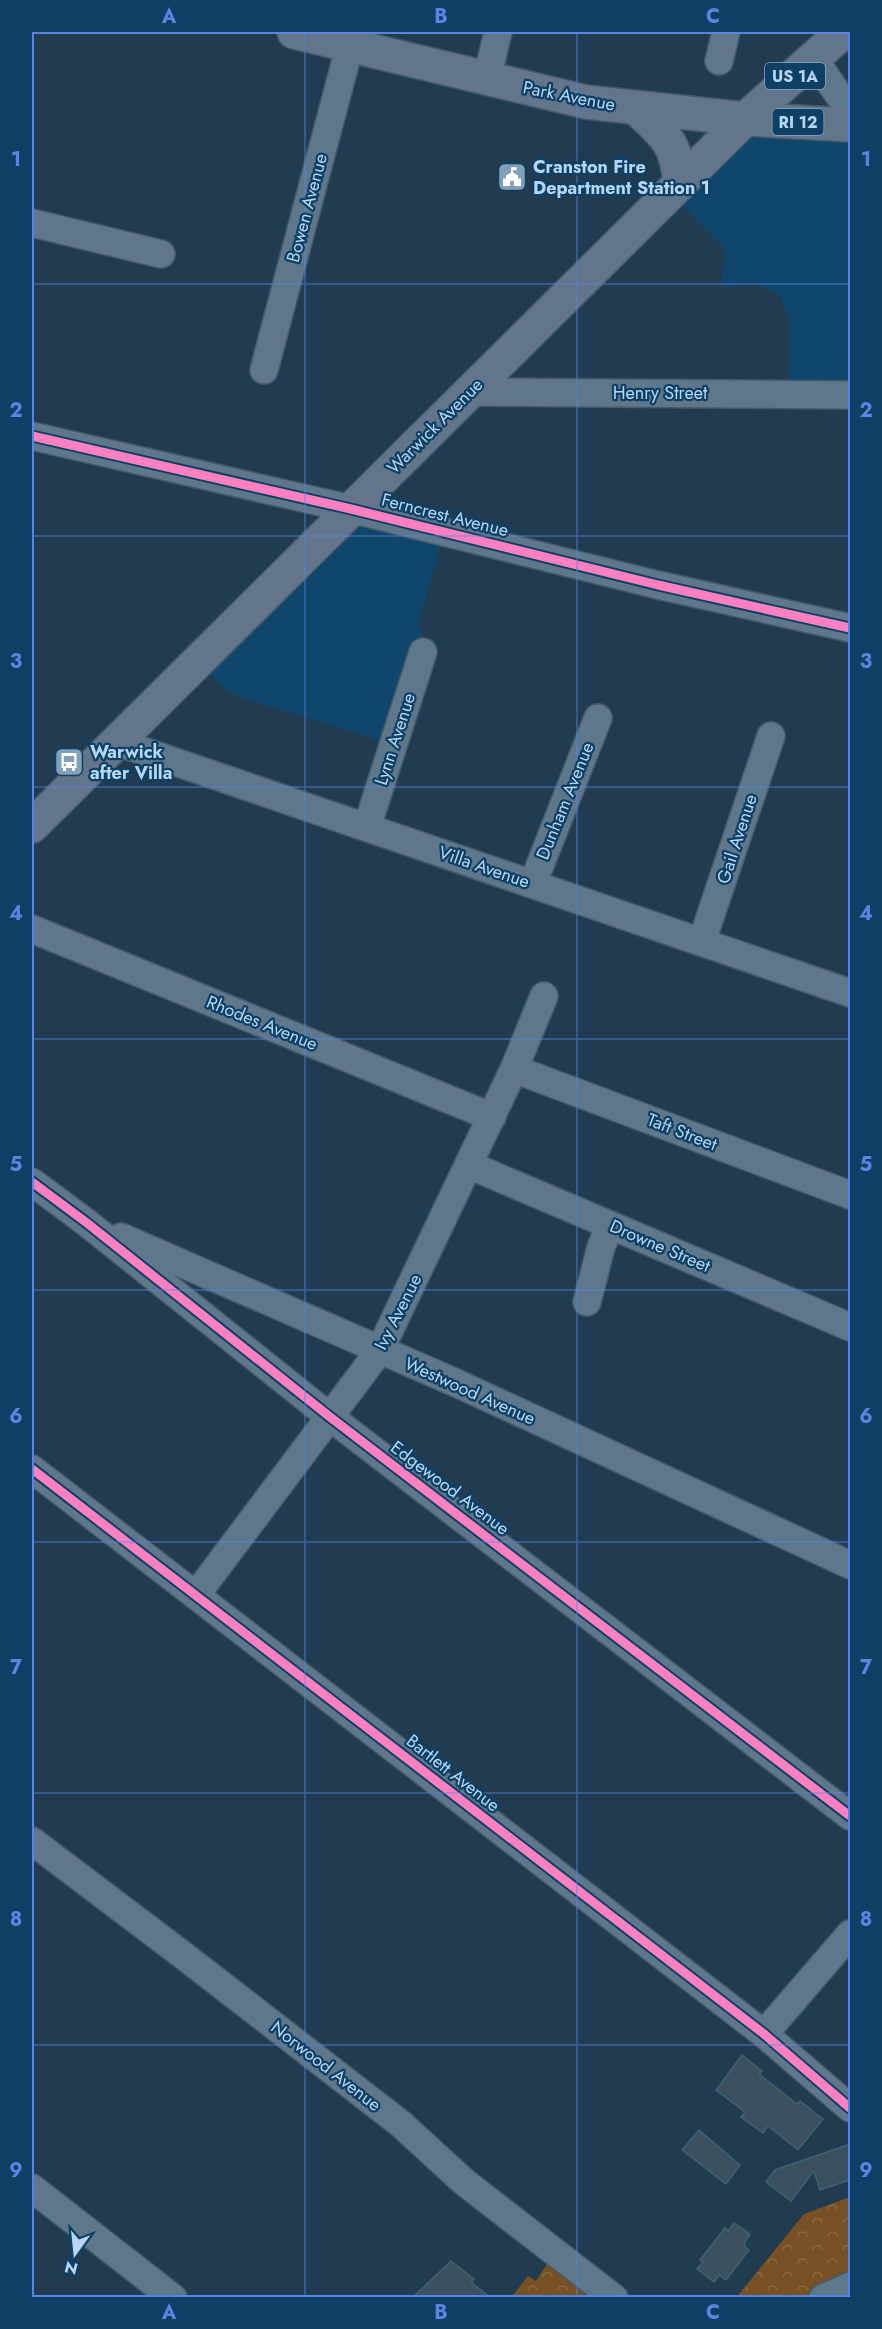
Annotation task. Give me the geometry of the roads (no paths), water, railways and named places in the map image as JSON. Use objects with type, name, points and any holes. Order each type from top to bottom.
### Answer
[{"type":"main road","name":"Park Avenue","points":[[294,32],[586,102],[746,119],[850,125]]},
{"type":"main road","name":"Warwick Avenue","points":[[32,826],[746,119],[843,32]]},
{"type":"main road","points":[[636,108],[666,136],[677,158],[680,184]]},
{"type":"street","points":[[487,78],[498,32]]},
{"type":"street","points":[[719,61],[726,32]]},
{"type":"street","name":"Bowen Avenue","points":[[264,370],[350,45]]},
{"type":"street","points":[[814,59],[840,97],[850,103]]},
{"type":"street","points":[[32,223],[161,254]]},
{"type":"street","name":"Henry Street","points":[[470,392],[850,395]]},
{"type":"street","name":"Ferncrest Avenue","points":[[32,436],[351,509],[647,582],[850,628]]},
{"type":"street","name":"Lynn Avenue","points":[[367,827],[423,652]]},
{"type":"street","name":"Dunham Avenue","points":[[533,883],[598,718]]},
{"type":"street","name":"Gail Avenue","points":[[702,941],[771,736]]},
{"type":"street","name":"Villa Avenue","points":[[117,742],[850,993]]},
{"type":"street","name":"Rhodes Avenue","points":[[32,929],[492,1117]]},
{"type":"street","name":"Ivy Avenue","points":[[196,1594],[380,1350],[492,1117],[544,996]]},
{"type":"street","name":"Taft Street","points":[[514,1069],[850,1195]]},
{"type":"street","name":"Drowne Street","points":[[469,1165],[850,1327]]},
{"type":"street","name":"Edgewood Avenue","points":[[32,1182],[87,1223],[330,1417],[850,1816]]},
{"type":"street","name":"Westwood Avenue","points":[[87,1223],[380,1350],[850,1565]]},
{"type":"street","points":[[586,1302],[601,1246],[610,1225]]},
{"type":"street","name":"Bartlett Avenue","points":[[32,1469],[764,2034],[850,2108]]},
{"type":"street","name":"Norwood Avenue","points":[[32,1841],[401,2124],[463,2181],[614,2298]]},
{"type":"street","points":[[764,2034],[850,1934]]},
{"type":"street","points":[[32,2188],[172,2298]]},
{"type":"street","points":[[823,2298],[850,2286]]},
{"type":"place","name":"Cranston Fire Department Station 1","points":[[512,177]]},
{"type":"place","name":"Warwick after Villa","points":[[69,762]]}]
